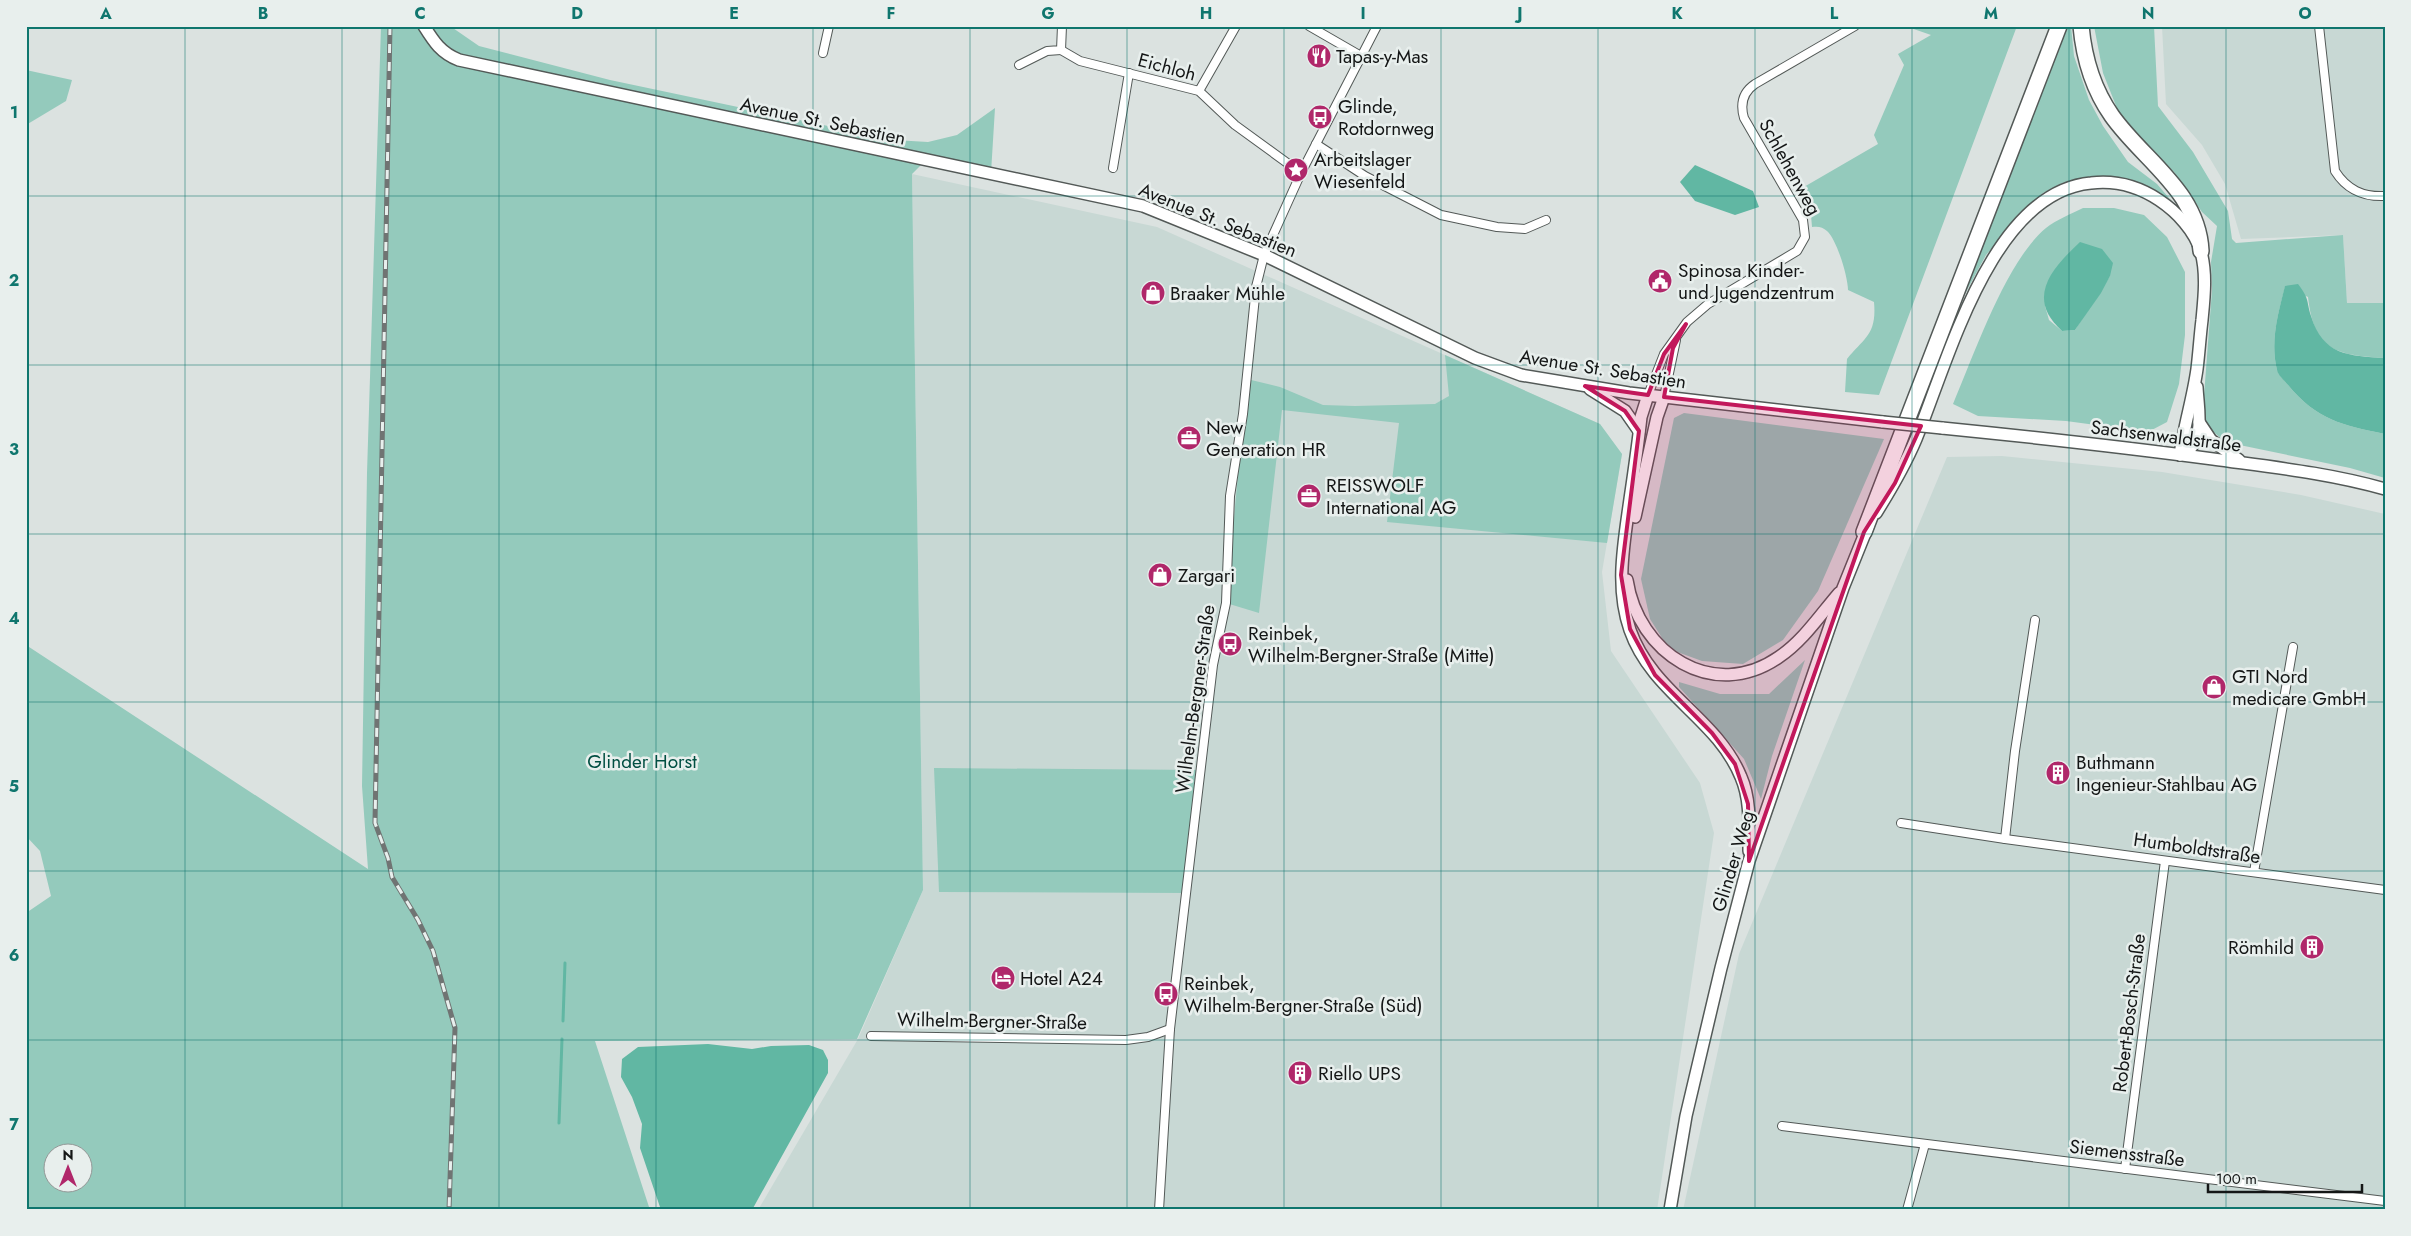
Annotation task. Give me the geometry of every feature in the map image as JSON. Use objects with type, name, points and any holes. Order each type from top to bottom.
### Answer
[{"type":"highway","points":[[1864,532],[2059,26]]},
{"type":"highway","points":[[2081,26],[2086,59],[2100,97],[2122,129],[2165,174],[2184,198],[2196,224],[2201,251]]},
{"type":"main road","name":"Avenue St. Sebastien","points":[[424,26],[440,50],[459,60],[1120,200],[1151,209],[1264,255],[1500,368],[1540,380],[1664,397],[1942,428]]},
{"type":"main road","name":"Glinder Weg","points":[[1670,1210],[1686,1116],[1749,860],[1864,532],[1895,483],[1916,440],[1956,332],[1978,286],[2007,237],[2039,205],[2071,186],[2088,183],[2119,183],[2148,193],[2177,214],[2193,235],[2201,251]]},
{"type":"main road","points":[[2180,455],[2185,419],[2197,370],[2204,302],[2201,251]]},
{"type":"main road","points":[[2180,455],[2195,445],[2198,436],[2197,370]]},
{"type":"main road","points":[[1585,386],[1625,411],[1639,431]]},
{"type":"main road","points":[[1648,395],[1641,417],[1622,556],[1622,596],[1625,612],[1636,644],[1655,676],[1712,733],[1738,770],[1748,804],[1749,860]]},
{"type":"main road","points":[[1664,397],[1657,417],[1636,508],[1627,564],[1627,578],[1633,608],[1639,621],[1656,644],[1680,662],[1706,672],[1739,673],[1754,669],[1779,658],[1843,588]]},
{"type":"main road","points":[[2199,421],[2211,440],[2245,463]]},
{"type":"main road","name":"Sachsenwaldstraße","points":[[1942,428],[2245,463],[2323,474],[2385,489]]},
{"type":"street","points":[[823,53],[829,26]]},
{"type":"street","points":[[1019,65],[1047,51],[1061,50],[1062,26]]},
{"type":"street","points":[[1199,91],[1236,26]]},
{"type":"street","points":[[1309,26],[1361,56]]},
{"type":"street","name":"Wilhelm-Bergner-Straße","points":[[1159,1210],[1170,1029],[1213,665],[1226,603],[1232,480],[1243,414],[1256,287],[1264,255],[1301,173],[1377,26]]},
{"type":"street","name":"Schlehenweg","points":[[1648,395],[1664,354],[1686,324],[1708,304],[1794,253],[1800,247],[1805,237],[1803,220],[1744,118],[1742,104],[1746,94],[1755,84],[1855,26]]},
{"type":"street","points":[[2319,26],[2335,171],[2349,187],[2362,194],[2385,196]]},
{"type":"street","name":"Eichloh","points":[[1061,50],[1080,61],[1199,91],[1235,125],[1301,173]]},
{"type":"street","points":[[1113,168],[1128,74]]},
{"type":"street","points":[[1316,144],[1365,176],[1441,215],[1497,227],[1525,229],[1546,220]]},
{"type":"street","name":"Schlehenweg","points":[[1664,397],[1674,348],[1686,324]]},
{"type":"street","points":[[2005,839],[2015,752],[2035,620]]},
{"type":"street","points":[[2254,872],[2293,647]]},
{"type":"street","name":"Humboldtstraße","points":[[1901,822],[2005,839],[2385,890]]},
{"type":"street","name":"Robert-Bosch-Straße","points":[[2126,1169],[2165,860]]},
{"type":"street","name":"Wilhelm-Bergner-Straße","points":[[871,1036],[1126,1040],[1148,1037],[1170,1029]]},
{"type":"street","name":"Siemensstraße","points":[[1782,1126],[2385,1201]]},
{"type":"street","points":[[1907,1210],[1925,1144]]},
{"type":"highlighted area","points":[[1686,324],[1673,348],[1664,397],[1921,426],[1895,483],[1864,532],[1749,861],[1748,804],[1735,764],[1712,733],[1655,675],[1630,629],[1621,575],[1639,431],[1625,411],[1585,386],[1648,395],[1664,354]]},
{"type":"shaded area","points":[[2162,26],[2385,26],[2385,303],[2347,303],[2343,235],[2241,239],[2225,184],[2202,145],[2166,104]]},
{"type":"shaded area","points":[[1695,165],[1753,191],[1759,207],[1735,215],[1695,201],[1680,182]]},
{"type":"shaded area","points":[[912,174],[1157,227],[1600,424],[1622,454],[1602,572],[1611,651],[1700,783],[1714,833],[1657,1210],[758,1210],[858,1039],[923,890]]},
{"type":"shaded area","points":[[2080,242],[2102,249],[2113,263],[2110,276],[2101,293],[2075,330],[2062,331],[2051,319],[2045,307],[2044,295],[2052,273]]},
{"type":"shaded area","points":[[2298,284],[2306,297],[2316,329],[2322,339],[2330,346],[2348,354],[2385,358],[2385,434],[2343,424],[2320,414],[2299,397],[2279,374],[2274,349],[2278,317],[2285,286]]},
{"type":"shaded area","points":[[2002,456],[2162,472],[2301,495],[2385,514],[2385,1210],[1683,1210],[1739,954],[1947,457]]},
{"type":"shaded area","points":[[708,1044],[752,1049],[771,1046],[809,1045],[823,1050],[828,1060],[828,1073],[752,1210],[661,1210],[640,1148],[642,1124],[632,1097],[621,1077],[622,1059],[638,1047]]},
{"type":"green space","name":"Glinder Horst","points":[[381,26],[450,26],[479,46],[610,80],[894,140],[928,142],[957,135],[995,108],[991,173],[925,161],[912,174],[923,890],[857,1039],[595,1041],[650,1210],[26,1210],[26,913],[51,896],[40,851],[26,836],[26,645],[368,869],[362,786],[367,473]]},
{"type":"green space","points":[[1905,26],[2017,26],[1879,395],[1845,392],[1847,359],[1871,329],[1874,302],[1848,290],[1844,268],[1831,236],[1820,227],[1812,227],[1811,215],[1797,191],[1878,144],[1874,135],[1904,65],[1898,54],[1931,35]]},
{"type":"green space","points":[[2065,26],[2071,26],[2074,56],[2089,100],[2103,126],[2128,162],[2157,184],[2181,212],[2118,178],[2090,177],[2062,183],[2043,193],[2024,211],[1986,255],[1953,316]]},
{"type":"green space","points":[[2094,26],[2154,26],[2158,106],[2193,152],[2228,211],[2232,239],[2236,243],[2343,235],[2347,303],[2385,303],[2385,358],[2353,355],[2330,347],[2316,329],[2308,297],[2285,287],[2276,328],[2275,359],[2277,370],[2283,379],[2299,397],[2320,414],[2343,424],[2385,434],[2385,478],[2350,468],[2225,442],[2208,427],[2203,409],[2212,290],[2211,262],[2217,226],[2202,212],[2174,172],[2122,121],[2103,73]]},
{"type":"green space","points":[[26,70],[72,80],[66,101],[26,125]]},
{"type":"green space","points":[[2083,208],[2114,208],[2144,215],[2167,237],[2185,272],[2185,335],[2179,384],[2167,422],[2148,432],[2066,421],[1978,416],[1953,404],[1992,310],[2031,243],[2046,228]],"holes":[[[2110,276],[2075,330],[2062,331],[2049,320],[2045,306]]]},
{"type":"green space","points":[[1445,355],[1600,424],[1622,454],[1607,543],[1387,522],[1399,423],[1282,410],[1259,613],[1226,603],[1247,379],[1280,387],[1323,405],[1435,404],[1449,396]]},
{"type":"green space","points":[[1684,413],[1884,439],[1818,591],[1783,640],[1743,664],[1702,661],[1669,649],[1650,619],[1641,579],[1674,418]]},
{"type":"green space","points":[[1805,660],[1772,756],[1761,799],[1744,759],[1679,687],[1679,682],[1720,694],[1769,694]]},
{"type":"green space","points":[[934,768],[1201,770],[1186,893],[939,892]]},
{"type":"waterway","points":[[563,1021],[565,963]]},
{"type":"waterway","points":[[559,1123],[562,1039]]},
{"type":"railway","points":[[390,26],[375,823],[388,858],[392,877],[418,920],[433,951],[455,1028],[449,1210]]},
{"type":"place","name":"Tapas-y-Mas","points":[[1319,56]]},
{"type":"place","name":"Glinde, Rotdornweg","points":[[1320,117]]},
{"type":"place","name":"Arbeitslager Wiesenfeld","points":[[1296,170]]},
{"type":"place","name":"Spinosa Kinder- und Jugendzentrum","points":[[1660,281]]},
{"type":"place","name":"Braaker Mühle","points":[[1153,293]]},
{"type":"place","name":"New Generation HR","points":[[1189,438]]},
{"type":"place","name":"REISSWOLF International AG","points":[[1309,496]]},
{"type":"place","name":"Zargari","points":[[1160,575]]},
{"type":"place","name":"Reinbek, Wilhelm-Bergner-Straße (Mitte)","points":[[1230,644]]},
{"type":"place","name":"GTI Nord medicare GmbH","points":[[2214,687]]},
{"type":"place","name":"Buthmann Ingenieur-Stahlbau AG","points":[[2058,773]]},
{"type":"place","name":"Römhild","points":[[2312,947]]},
{"type":"place","name":"Hotel A24","points":[[1003,978]]},
{"type":"place","name":"Reinbek, Wilhelm-Bergner-Straße (Süd)","points":[[1166,994]]},
{"type":"place","name":"Riello UPS","points":[[1300,1073]]}]
